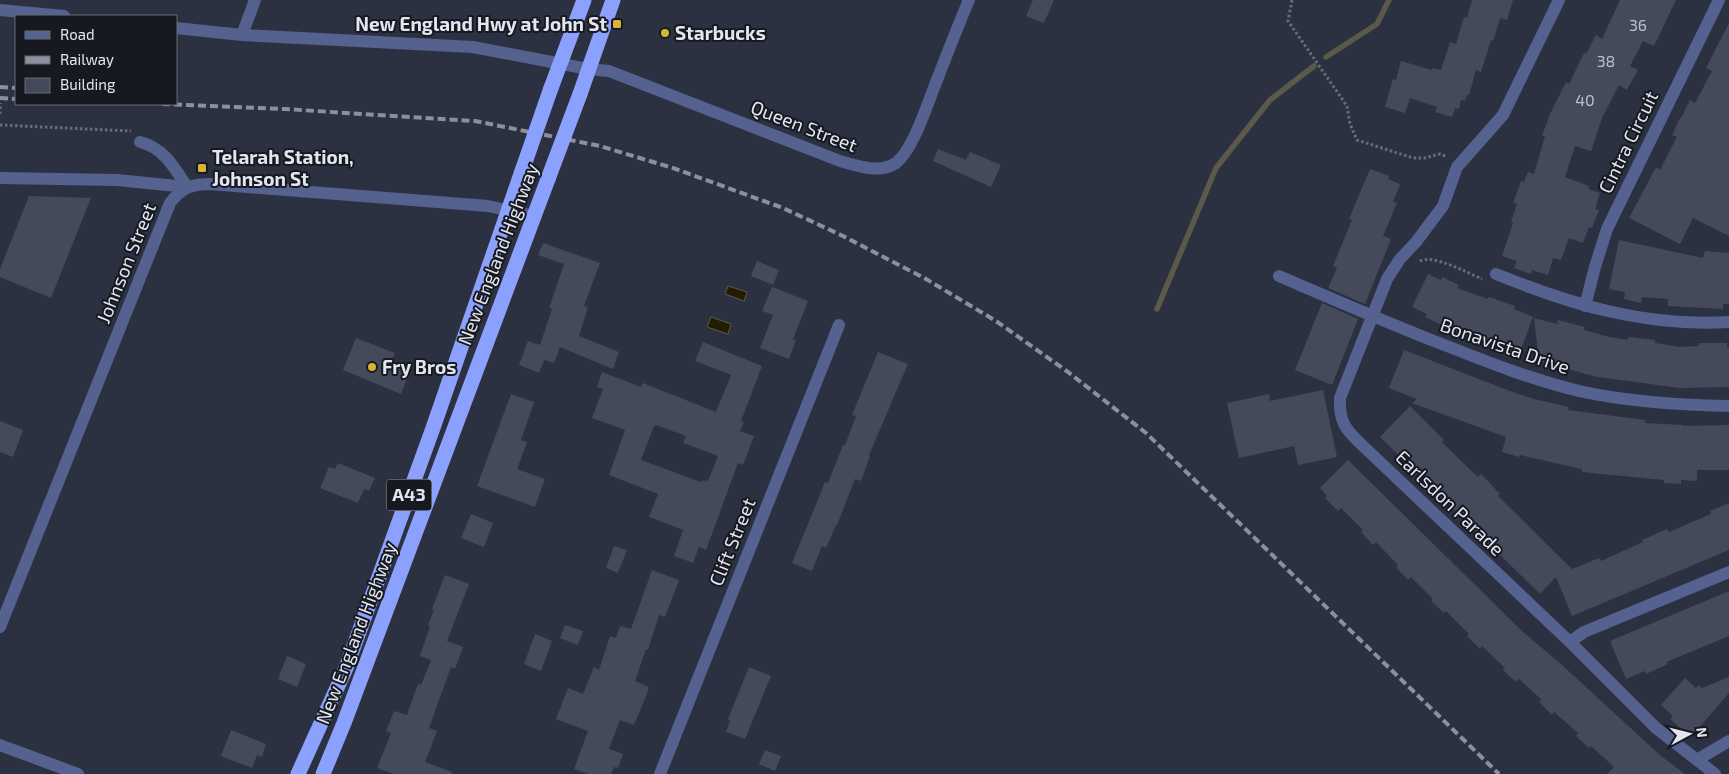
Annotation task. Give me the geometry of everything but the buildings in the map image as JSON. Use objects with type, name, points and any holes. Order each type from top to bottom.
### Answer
[{"type":"highway","name":"New England Highway","points":[[298,774],[346,668],[433,428],[551,88],[584,0]]},
{"type":"highway","name":"New England Highway","points":[[323,774],[351,705],[580,94],[613,0]]},
{"type":"street","points":[[242,34],[255,0]]},
{"type":"street","name":"Queen Street","points":[[178,28],[242,34],[473,47],[609,71],[840,161],[861,167],[876,168],[896,162],[913,140],[969,0]]},
{"type":"street","points":[[1457,167],[1503,115],[1558,0]]},
{"type":"street","name":"Cintra Circuit","points":[[1585,306],[1607,229],[1719,0]]},
{"type":"street","points":[[0,10],[53,15]]},
{"type":"street","points":[[137,137],[166,156],[186,187]]},
{"type":"street","name":"Earlsdon Parade","points":[[1457,167],[1443,206],[1416,242],[1400,259],[1387,279],[1340,398],[1340,412],[1344,428],[1570,642],[1656,728],[1715,774]]},
{"type":"street","points":[[0,178],[117,180],[186,187],[210,184],[488,206],[534,216]]},
{"type":"street","name":"Johnson Street","points":[[0,627],[170,203],[177,193],[186,187]]},
{"type":"street","points":[[1496,274],[1534,290],[1625,316],[1667,321],[1729,322]]},
{"type":"street","name":"Bonavista Drive","points":[[1279,276],[1373,317],[1515,373],[1579,391],[1633,400],[1688,406],[1729,406]]},
{"type":"street","name":"Clift Street","points":[[660,774],[839,325]]},
{"type":"street","points":[[1570,642],[1584,632],[1729,572]]},
{"type":"street","points":[[1697,760],[1729,741]]},
{"type":"street","points":[[0,745],[78,774]]},
{"type":"path","points":[[1292,0],[1288,20],[1347,106],[1350,124],[1357,140],[1413,158],[1425,158],[1440,154],[1457,167]]},
{"type":"path","points":[[0,103],[0,114]]},
{"type":"path","points":[[0,125],[137,137]]},
{"type":"path","points":[[1400,259],[1409,264],[1424,259],[1435,260],[1492,283],[1496,274]]},
{"type":"shaded area","points":[[728,286],[747,292],[744,301],[725,294]]},
{"type":"shaded area","points":[[711,317],[731,324],[728,334],[707,327]]},
{"type":"waterway","points":[[1326,57],[1377,24],[1389,0]]},
{"type":"waterway","points":[[1157,309],[1216,168],[1270,100],[1314,66]]},
{"type":"railway","points":[[0,87],[15,88]]},
{"type":"railway","points":[[0,98],[15,99]]},
{"type":"railway","points":[[178,105],[475,121],[600,146],[673,168],[783,208],[843,236],[926,279],[996,321],[1068,372],[1146,433],[1499,774]]},
{"type":"place","name":"New England Hwy at John St","points":[[617,24]]},
{"type":"place","name":"Starbucks","points":[[665,33]]},
{"type":"place","name":"Telarah Station, Johnson St","points":[[202,168]]},
{"type":"place","name":"Fry Bros","points":[[372,367]]}]
